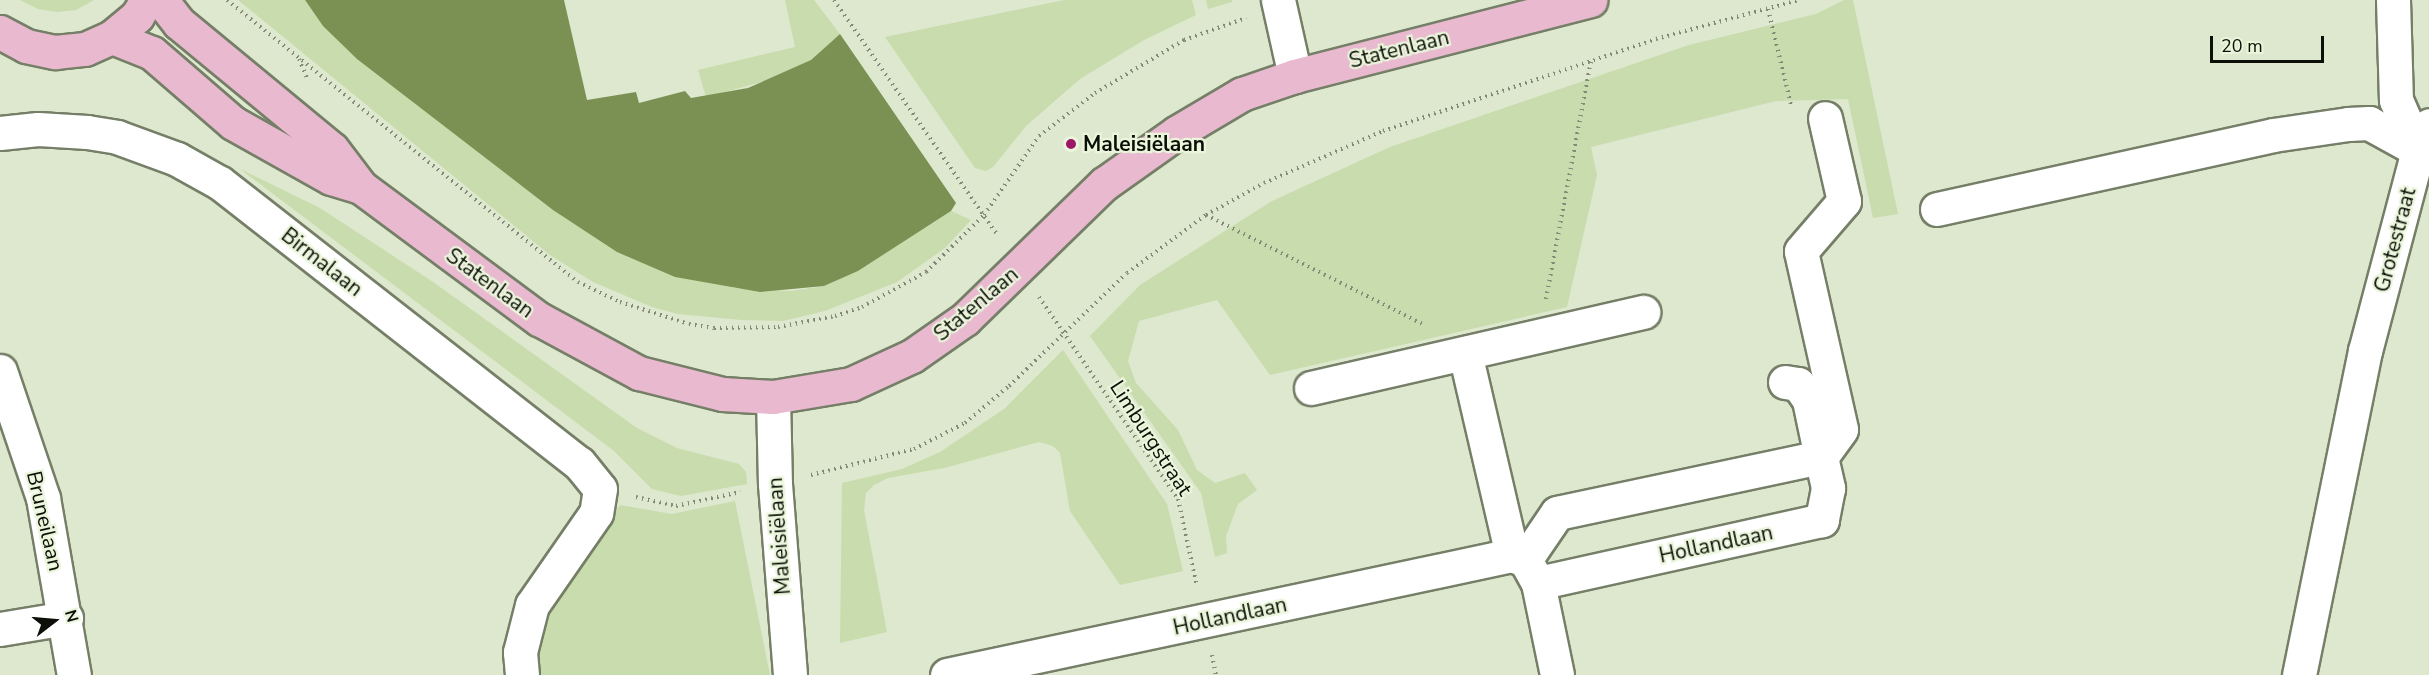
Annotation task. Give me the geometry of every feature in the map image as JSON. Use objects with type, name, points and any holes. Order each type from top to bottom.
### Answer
[{"type":"main road","points":[[0,32],[26,46],[55,52],[85,49],[112,37],[137,16],[147,0]]},
{"type":"main road","name":"Statenlaan","points":[[161,0],[179,23],[332,149],[361,187],[539,319],[639,373],[722,394],[773,397],[851,384],[912,356],[964,319],[1104,184],[1176,133],[1242,94],[1296,76],[1590,0]]},
{"type":"main road","name":"Statenlaan","points":[[112,37],[152,53],[233,123],[331,178],[361,187]]},
{"type":"street","points":[[2393,0],[2396,100],[2423,138]]},
{"type":"street","points":[[1279,3],[1296,76]]},
{"type":"street","points":[[1525,566],[1557,513],[1821,457],[1841,429],[1801,251],[1844,201],[1825,118]]},
{"type":"street","points":[[1937,209],[2273,135],[2348,124],[2369,123],[2423,138]]},
{"type":"street","name":"Birmalaan","points":[[0,133],[38,129],[117,137],[177,159],[220,183],[579,463],[600,489]]},
{"type":"street","name":"Grotestraat","points":[[2299,675],[2366,351],[2423,138]]},
{"type":"street","points":[[1311,388],[1643,312]]},
{"type":"street","points":[[1465,353],[1557,675]]},
{"type":"street","name":"Bruneilaan","points":[[0,371],[43,498],[66,618],[74,675]]},
{"type":"street","name":"Hollandlaan","points":[[947,675],[1205,621],[1525,566],[1571,576],[1822,520],[1828,488],[1809,400],[1798,384],[1785,382]]},
{"type":"street","name":"Maleisiëlaan","points":[[773,397],[775,484],[790,675]]},
{"type":"street","points":[[522,675],[520,652],[532,605],[596,513],[600,489]]},
{"type":"street","points":[[0,629],[66,618]]},
{"type":"path","points":[[227,0],[578,282],[620,302],[689,324],[778,327],[862,307],[926,272],[984,215],[1040,136],[1095,93],[1184,40],[1279,3]]},
{"type":"path","name":"Limburgstraat","points":[[834,0],[1178,499],[1216,675]]},
{"type":"path","points":[[600,489],[676,506],[914,449],[965,423],[1010,386],[1127,273],[1206,215],[1322,155],[1591,61],[1722,19],[1799,0]]},
{"type":"path","points":[[1768,9],[1792,111],[1825,118]]},
{"type":"path","points":[[1541,336],[1591,61]]},
{"type":"path","points":[[1206,215],[1445,335],[1465,353]]},
{"type":"shaded area","points":[[20,0],[94,0],[76,10],[57,12],[38,9]]},
{"type":"shaded area","points":[[238,0],[305,0],[323,26],[734,288],[791,291],[824,286],[858,271],[951,211],[971,220],[945,248],[897,282],[825,311],[783,321],[678,314],[652,307],[593,282],[550,255]]},
{"type":"shaded area","points":[[305,0],[564,0],[587,100],[636,92],[639,103],[685,91],[691,98],[748,88],[811,60],[840,34],[956,203],[951,211],[858,271],[824,286],[760,292],[675,277],[617,252],[553,210],[357,59],[323,26]]},
{"type":"shaded area","points":[[785,0],[814,0],[840,34],[811,60],[772,79],[706,97],[698,70],[795,47]]},
{"type":"shaded area","points":[[1064,0],[1192,0],[1196,15],[1144,40],[1080,79],[1026,126],[993,167],[986,171],[975,168],[885,37]]},
{"type":"shaded area","points":[[1206,0],[1232,0],[1232,2],[1208,9]]},
{"type":"shaded area","points":[[1844,0],[1853,0],[1898,214],[1873,218],[1848,99],[1776,101],[1591,147],[1597,175],[1567,307],[1270,375],[1217,300],[1139,321],[1128,361],[1136,383],[1178,430],[1197,470],[1215,483],[1245,473],[1257,490],[1238,504],[1226,536],[1227,553],[1215,557],[1201,493],[1090,336],[1140,285],[1272,201],[1390,147],[1689,45],[1816,14]]},
{"type":"shaded area","points":[[240,169],[320,208],[433,282],[637,428],[677,448],[739,464],[746,472],[747,484],[681,496],[652,489],[614,451]]},
{"type":"shaded area","points":[[1063,350],[1167,504],[1183,571],[1120,585],[1070,511],[1060,453],[1053,446],[1039,442],[944,468],[888,478],[874,485],[866,493],[864,510],[887,632],[840,643],[842,483],[902,469],[940,452],[1004,409]]},
{"type":"shaded area","points":[[735,501],[770,675],[535,675],[540,627],[561,582],[620,505],[672,514]]},
{"type":"place","name":"Maleisiëlaan","points":[[1071,144]]}]
